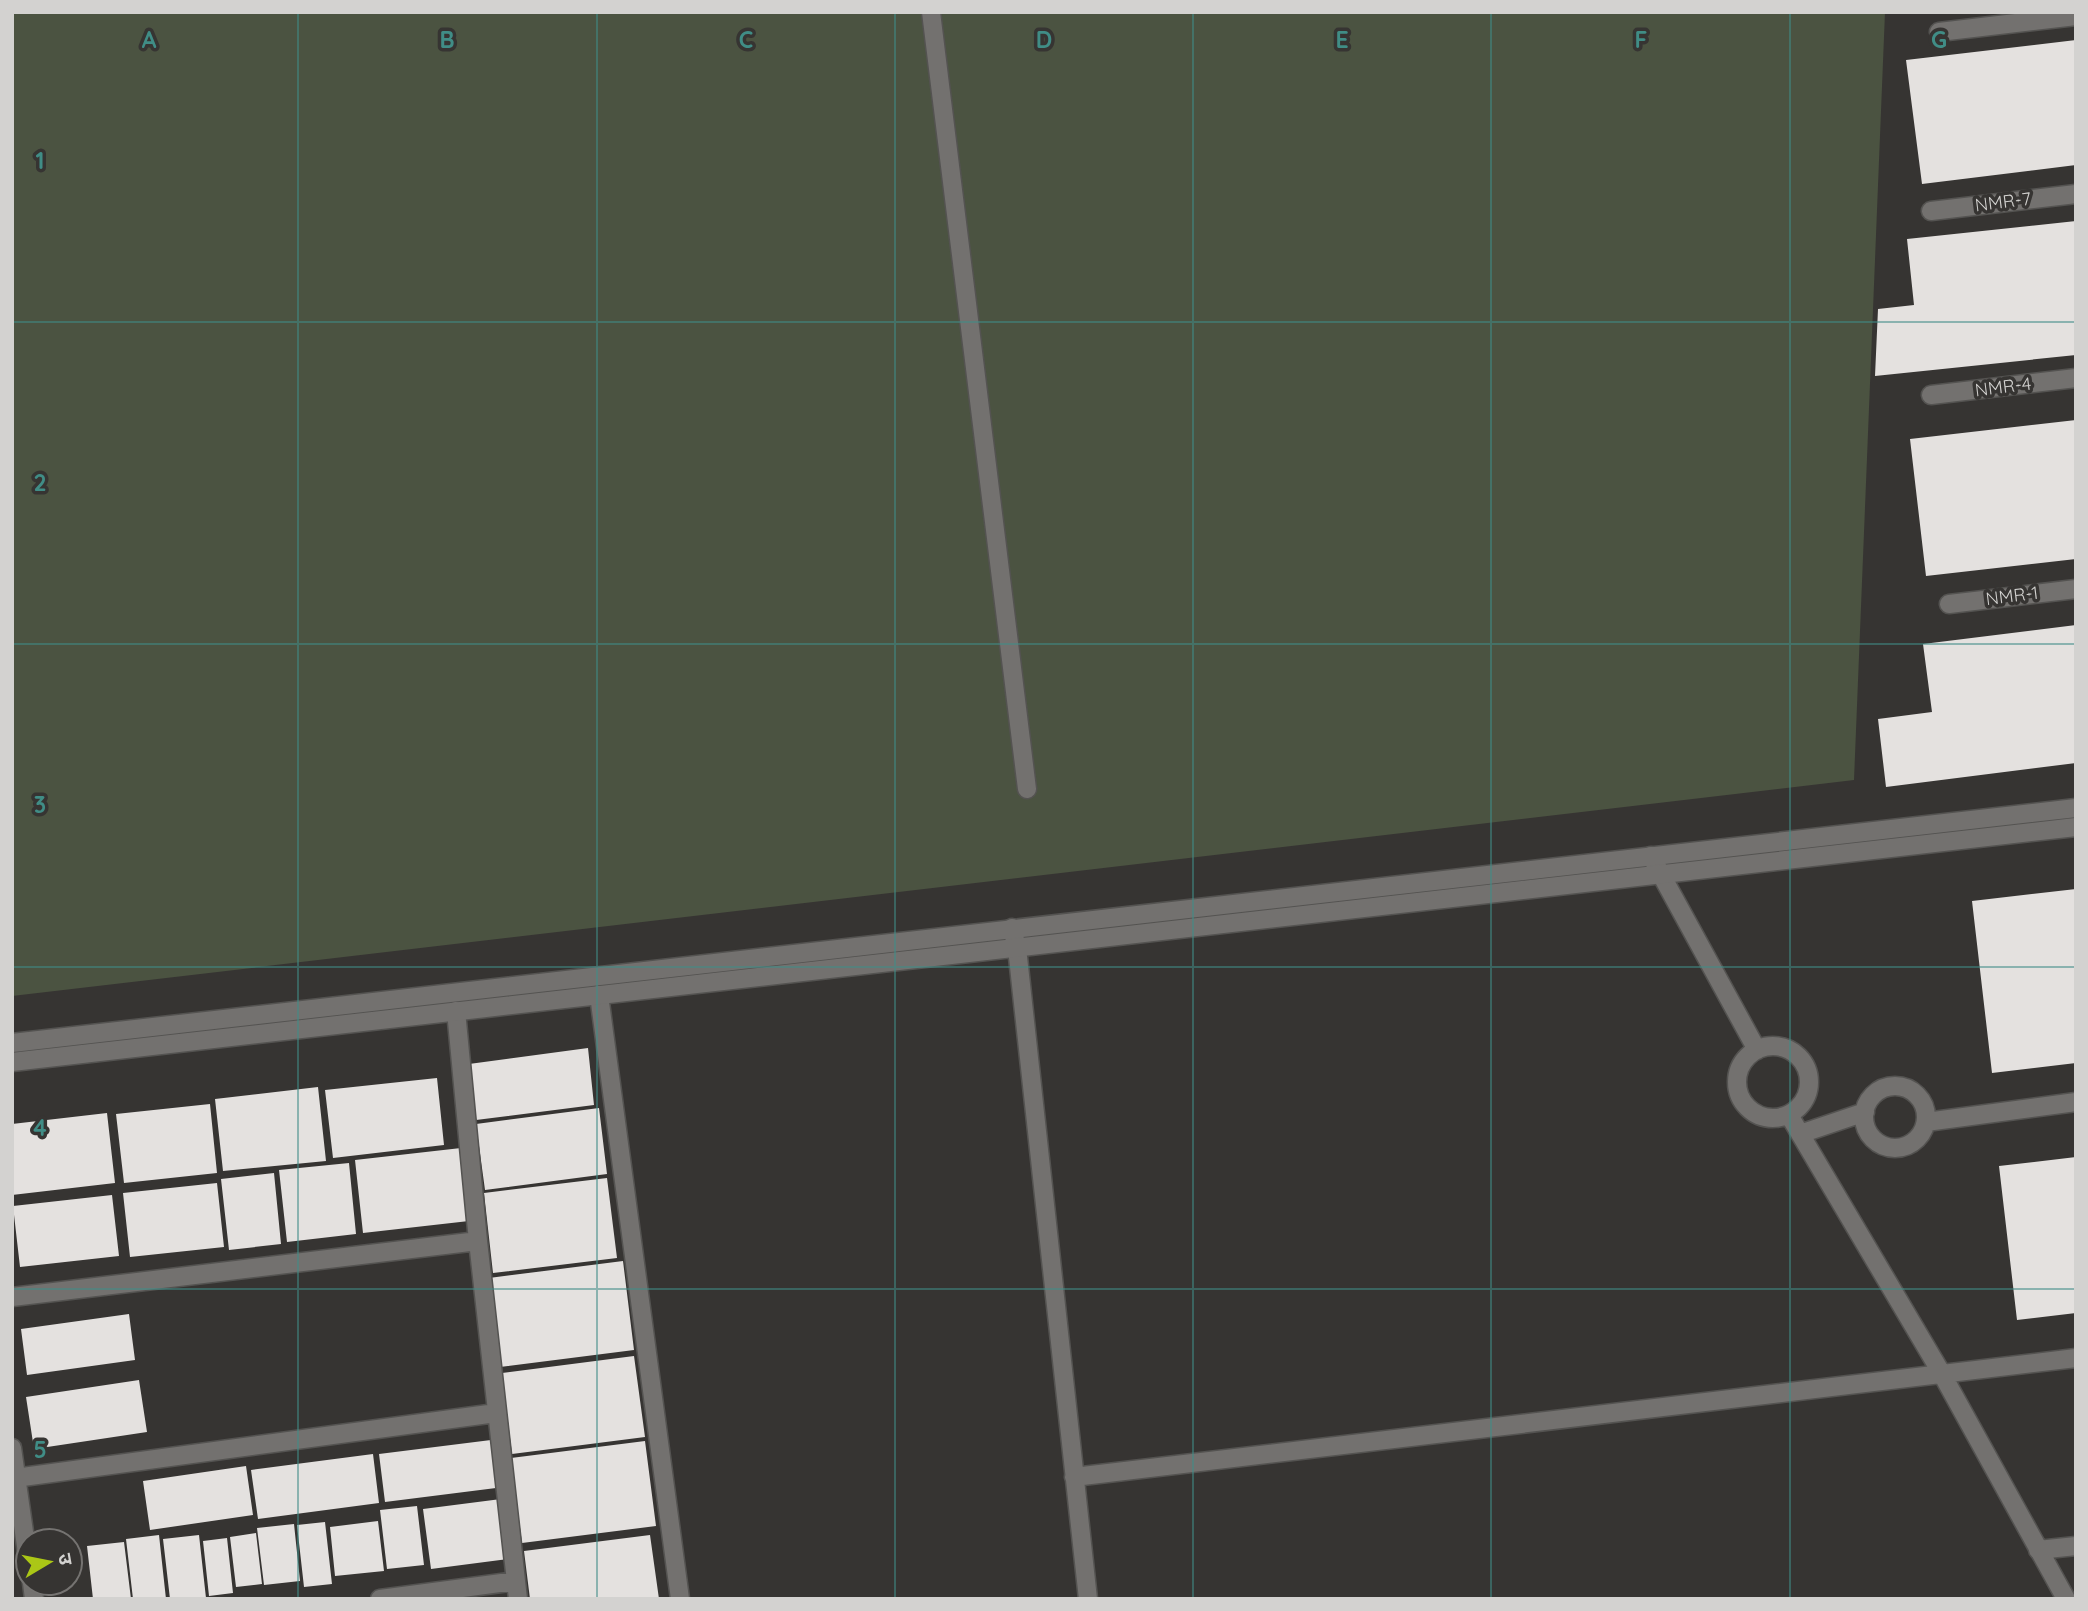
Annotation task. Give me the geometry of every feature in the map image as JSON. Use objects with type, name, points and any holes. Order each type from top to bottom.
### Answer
[{"type":"street","points":[[931,12],[1027,789]]},
{"type":"street","points":[[1939,32],[2076,16]]},
{"type":"street","name":"NMR-7","points":[[1931,211],[2076,194]]},
{"type":"street","name":"NMR-4","points":[[1931,395],[2076,378]]},
{"type":"street","name":"NMR-1","points":[[1948,604],[2076,589]]},
{"type":"street","points":[[12,1042],[2076,808]]},
{"type":"street","points":[[12,1062],[2076,827]]},
{"type":"street","points":[[1651,856],[1757,1050]]},
{"type":"street","points":[[1012,928],[1017,948],[1088,1599]]},
{"type":"street","points":[[599,995],[680,1599]]},
{"type":"street","points":[[380,1599],[517,1590],[496,1413],[456,1011]]},
{"type":"street","points":[[1770,1046],[1784,1048],[1797,1055],[1805,1066],[1809,1080],[1807,1094],[1800,1107],[1789,1115],[1775,1119],[1761,1117],[1749,1110],[1740,1098],[1736,1085],[1738,1070],[1745,1058],[1757,1050],[1770,1046]]},
{"type":"street","points":[[1900,1086],[1912,1091],[1920,1099],[1925,1109],[1926,1122],[1922,1133],[1914,1142],[1903,1147],[1891,1147],[1879,1143],[1870,1135],[1865,1124],[1865,1112],[1869,1100],[1878,1091],[1900,1086]]},
{"type":"street","points":[[1926,1122],[2076,1102]]},
{"type":"street","points":[[1800,1134],[1865,1112]]},
{"type":"street","points":[[1789,1115],[1942,1374],[2066,1599]]},
{"type":"street","points":[[12,1297],[478,1241]]},
{"type":"street","points":[[1074,1477],[2076,1359]]},
{"type":"street","points":[[15,1478],[496,1413]]},
{"type":"street","points":[[12,1448],[23,1527]]},
{"type":"street","points":[[2038,1550],[2076,1546]]},
{"type":"green space","points":[[12,12],[1885,12],[1854,780],[12,996]]},
{"type":"building","points":[[2076,40],[2076,165],[1922,184],[1906,60]]},
{"type":"building","points":[[2076,221],[2076,355],[1875,376],[1878,309],[1914,305],[1907,239]]},
{"type":"building","points":[[2076,420],[2076,559],[1926,576],[1910,439]]},
{"type":"building","points":[[2076,625],[2076,763],[1886,787],[1878,719],[1932,712],[1923,644]]},
{"type":"building","points":[[2076,889],[2076,1063],[1992,1073],[1972,901]]},
{"type":"building","points":[[588,1048],[594,1105],[476,1120],[469,1064]]},
{"type":"building","points":[[437,1078],[444,1145],[333,1158],[325,1090]]},
{"type":"building","points":[[318,1087],[326,1161],[223,1171],[215,1099]]},
{"type":"building","points":[[210,1104],[217,1173],[124,1183],[116,1114]]},
{"type":"building","points":[[599,1108],[607,1174],[485,1190],[476,1124]]},
{"type":"building","points":[[107,1113],[115,1183],[12,1195],[12,1124]]},
{"type":"building","points":[[461,1148],[469,1221],[363,1233],[355,1160]]},
{"type":"building","points":[[2076,1157],[2076,1313],[2017,1320],[1999,1166]]},
{"type":"building","points":[[349,1163],[356,1234],[287,1242],[279,1170]]},
{"type":"building","points":[[274,1173],[281,1244],[229,1250],[221,1179]]},
{"type":"building","points":[[607,1178],[617,1258],[493,1273],[484,1193]]},
{"type":"building","points":[[217,1183],[224,1247],[130,1257],[123,1193]]},
{"type":"building","points":[[112,1195],[119,1256],[20,1267],[13,1206]]},
{"type":"building","points":[[623,1261],[634,1350],[500,1367],[489,1278]]},
{"type":"building","points":[[129,1314],[135,1360],[27,1375],[21,1329]]},
{"type":"building","points":[[634,1356],[645,1437],[512,1454],[502,1373]]},
{"type":"building","points":[[139,1380],[147,1432],[34,1449],[26,1397]]},
{"type":"building","points":[[491,1440],[496,1488],[385,1502],[379,1454]]},
{"type":"building","points":[[645,1441],[656,1526],[522,1543],[511,1458]]},
{"type":"building","points":[[373,1454],[379,1503],[258,1519],[251,1470]]},
{"type":"building","points":[[246,1466],[253,1515],[150,1530],[143,1481]]},
{"type":"building","points":[[501,1499],[508,1559],[431,1569],[423,1509]]},
{"type":"building","points":[[417,1506],[424,1565],[387,1569],[380,1510]]},
{"type":"building","points":[[378,1521],[384,1571],[335,1576],[330,1527]]},
{"type":"building","points":[[325,1522],[332,1584],[304,1587],[297,1525]]},
{"type":"building","points":[[294,1524],[300,1581],[264,1585],[257,1528]]},
{"type":"building","points":[[256,1533],[262,1584],[236,1587],[230,1537]]},
{"type":"building","points":[[159,1535],[166,1599],[133,1599],[126,1539]]},
{"type":"building","points":[[199,1535],[206,1598],[170,1599],[163,1539]]},
{"type":"building","points":[[650,1535],[659,1599],[530,1599],[524,1551]]},
{"type":"building","points":[[227,1538],[233,1593],[209,1596],[203,1541]]},
{"type":"building","points":[[124,1542],[131,1599],[93,1599],[87,1546]]}]
